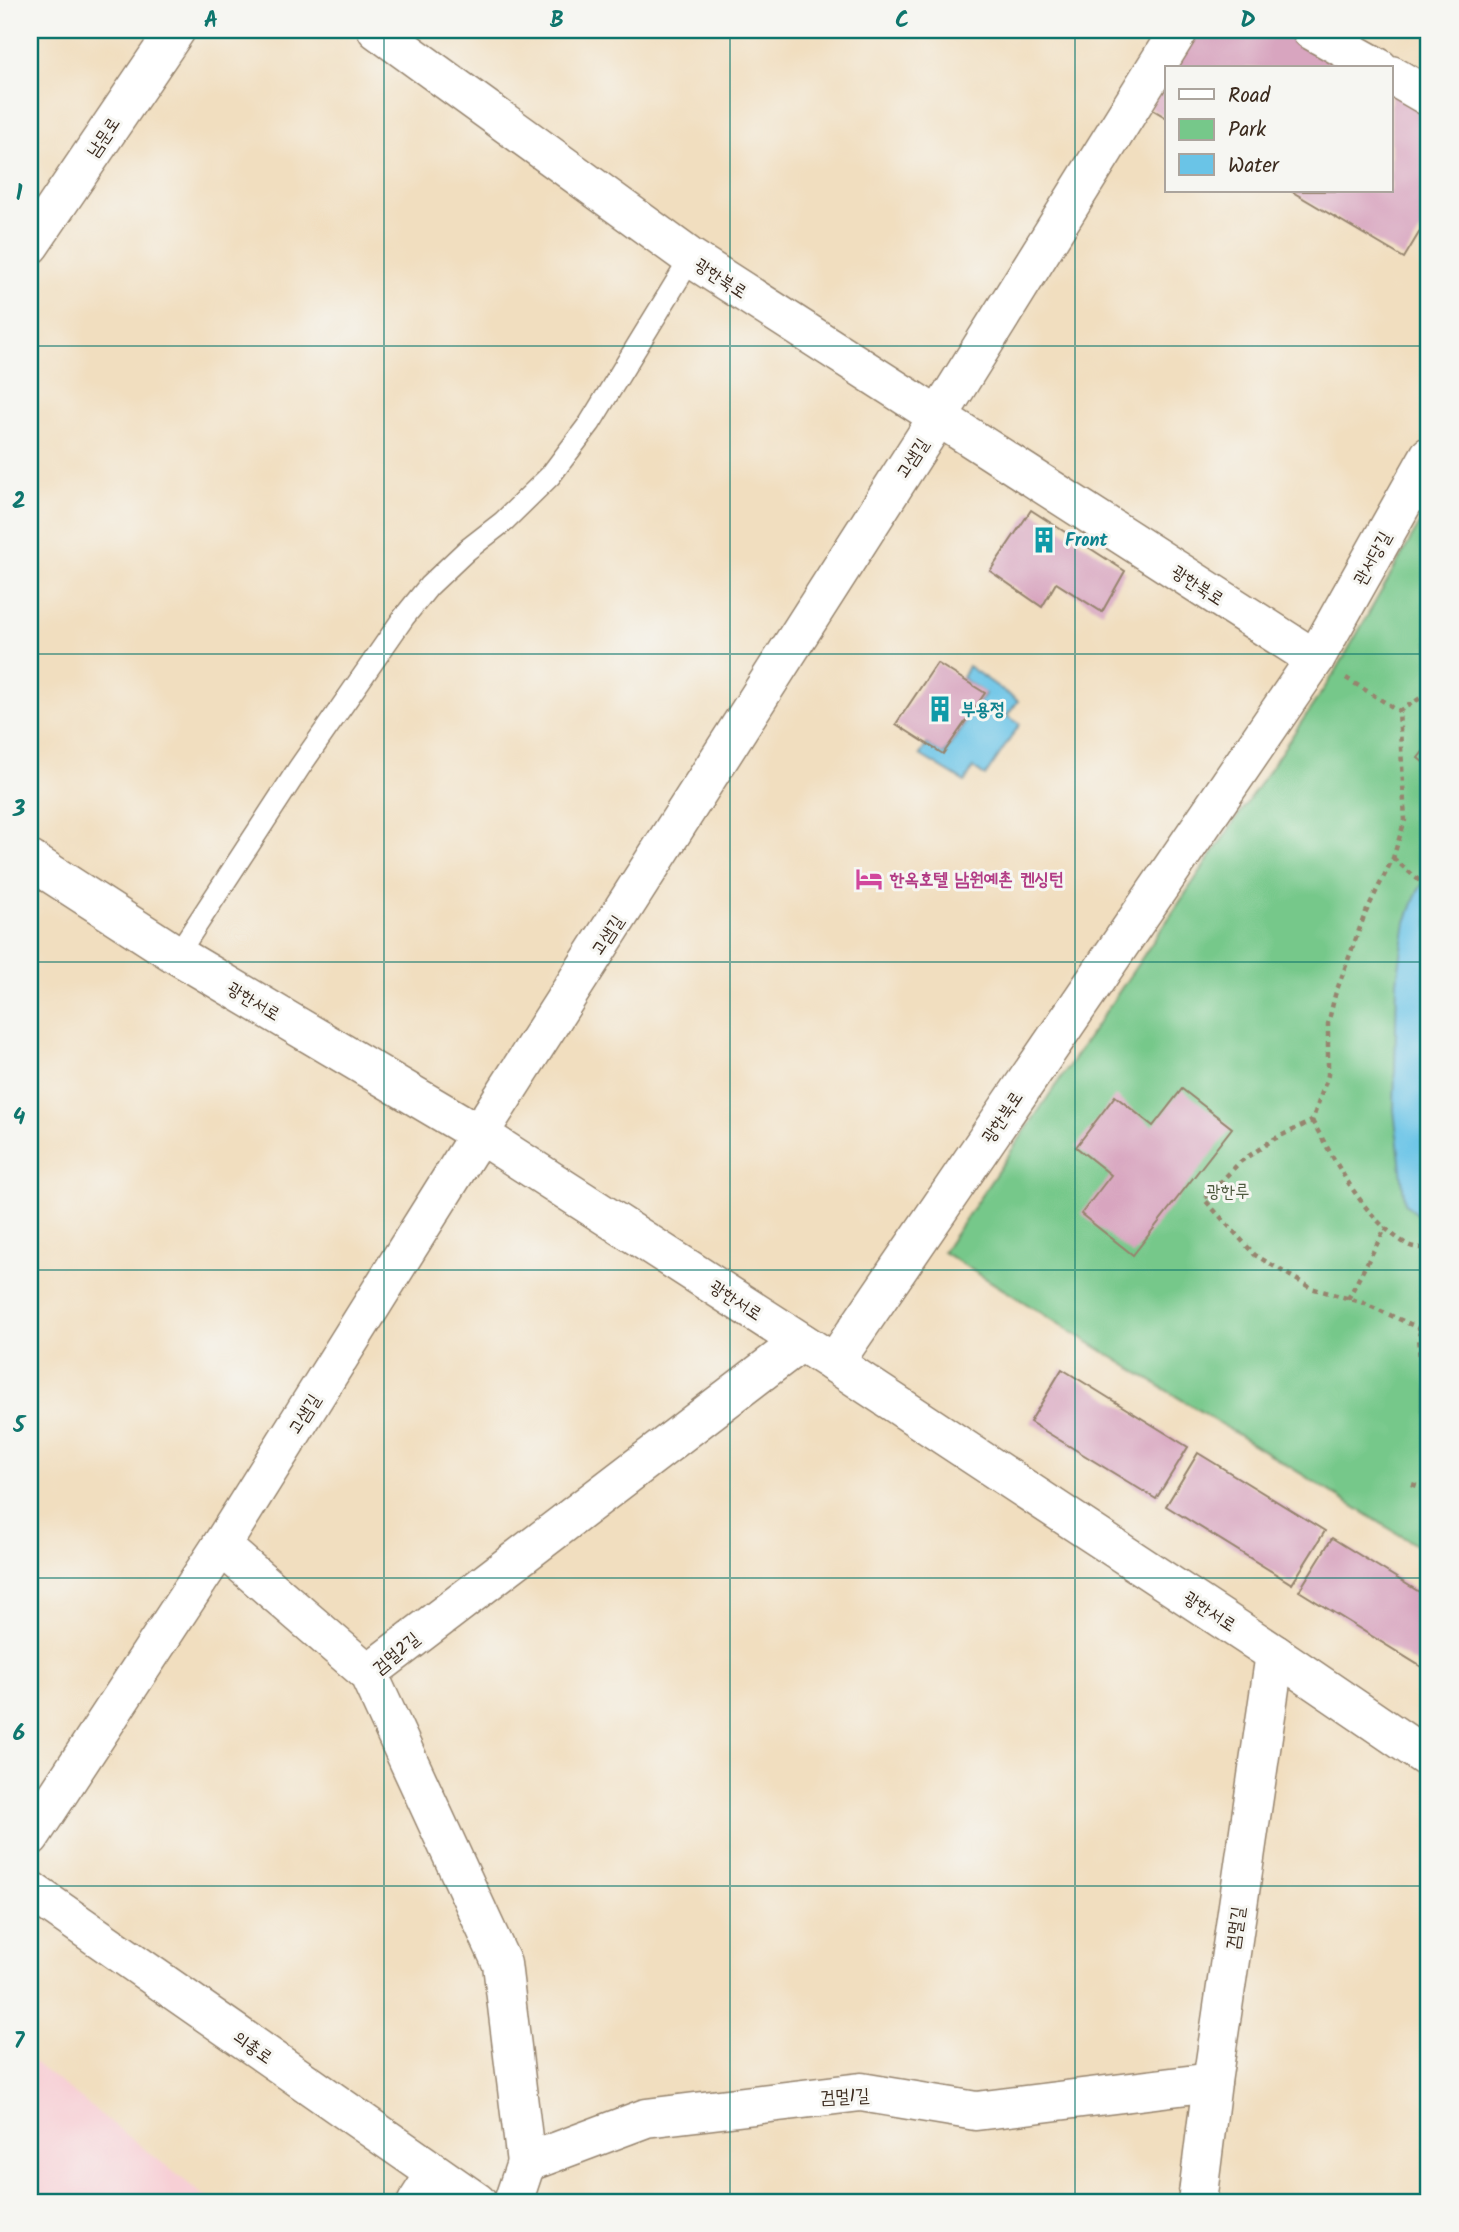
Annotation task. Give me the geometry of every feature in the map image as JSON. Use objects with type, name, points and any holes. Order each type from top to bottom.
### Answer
[{"type":"street","name":"남문로","points":[[33,235],[176,30]]},
{"type":"street","name":"광한북로","points":[[377,30],[691,258],[1315,659],[834,1363]]},
{"type":"street","name":"고샘길","points":[[30,1838],[221,1546],[479,1134],[938,417],[1179,30]]},
{"type":"street","points":[[1311,30],[1374,66]]},
{"type":"street","points":[[1392,76],[1429,97]]},
{"type":"street","name":"관서당길","points":[[1315,659],[1429,456]]},
{"type":"street","name":"광한서로","points":[[30,860],[177,955],[479,1134],[834,1363],[1429,1759]]},
{"type":"street","name":"검멀2길","points":[[526,2163],[502,1965],[368,1673],[801,1342]]},
{"type":"street","points":[[221,1546],[368,1673]]},
{"type":"street","name":"검멀길","points":[[1197,2202],[1275,1654]]},
{"type":"street","name":"의총로","points":[[30,1890],[426,2188],[477,2202]]},
{"type":"street","name":"검멀1길","points":[[526,2163],[646,2118],[821,2096],[861,2092],[976,2111],[1212,2082]]},
{"type":"street","points":[[513,2202],[526,2163]]},
{"type":"lane","points":[[177,955],[307,756],[404,617],[429,586],[467,550],[503,522],[550,476],[590,423],[691,258]]},
{"type":"path","points":[[1315,659],[1399,710]]},
{"type":"path","points":[[1399,710],[1429,693]]},
{"type":"path","points":[[1399,710],[1405,820],[1393,858],[1365,914],[1335,995],[1328,1024],[1328,1075],[1312,1121],[1274,1139],[1240,1162],[1204,1199],[1255,1255],[1311,1288],[1348,1298],[1421,1329]]},
{"type":"path","points":[[1393,858],[1429,889]]},
{"type":"path","points":[[1312,1121],[1358,1198],[1386,1227],[1410,1246],[1429,1249]]},
{"type":"path","points":[[1348,1298],[1386,1227]]},
{"type":"path","points":[[1429,1306],[1418,1339],[1422,1378],[1429,1395]]},
{"type":"path","points":[[1412,1484],[1429,1491]]},
{"type":"shaded area","points":[[30,2059],[212,2202],[30,2202]]},
{"type":"green space","name":"광한루","points":[[1429,507],[1429,1553],[943,1252],[1336,671]]},
{"type":"water","points":[[968,666],[1018,701],[1007,716],[1020,724],[985,776],[973,768],[965,782],[920,755],[927,744],[944,754],[985,694],[962,678]]},
{"type":"water","points":[[1429,877],[1429,1217],[1420,1216],[1405,1204],[1394,1110],[1397,981],[1406,922],[1418,890]]},
{"type":"building","points":[[1197,30],[1292,30],[1354,66],[1175,66]]},
{"type":"building","points":[[1165,83],[1165,117],[1150,108]]},
{"type":"building","points":[[1392,89],[1429,111],[1429,216],[1404,258],[1293,192],[1392,192]]},
{"type":"building","name":"Front","points":[[1031,510],[1125,571],[1102,612],[1056,583],[1042,607],[990,571]]},
{"type":"building","name":"부용정","points":[[937,663],[985,693],[943,754],[896,724]]},
{"type":"building","points":[[1429,744],[1429,767],[1418,758]]},
{"type":"building","points":[[1182,1089],[1232,1128],[1133,1255],[1081,1214],[1111,1175],[1076,1147],[1115,1096],[1153,1126]]},
{"type":"building","points":[[1062,1369],[1188,1447],[1156,1499],[1030,1422]]},
{"type":"building","points":[[1198,1453],[1325,1531],[1292,1584],[1166,1506]]},
{"type":"building","points":[[1332,1538],[1429,1598],[1429,1662],[1425,1669],[1299,1591]]},
{"type":"place","name":"Front","points":[[1044,540]]},
{"type":"place","name":"부용정","points":[[940,709]]},
{"type":"place","name":"한옥호텔 남원예촌 켄싱턴","points":[[869,879]]}]
